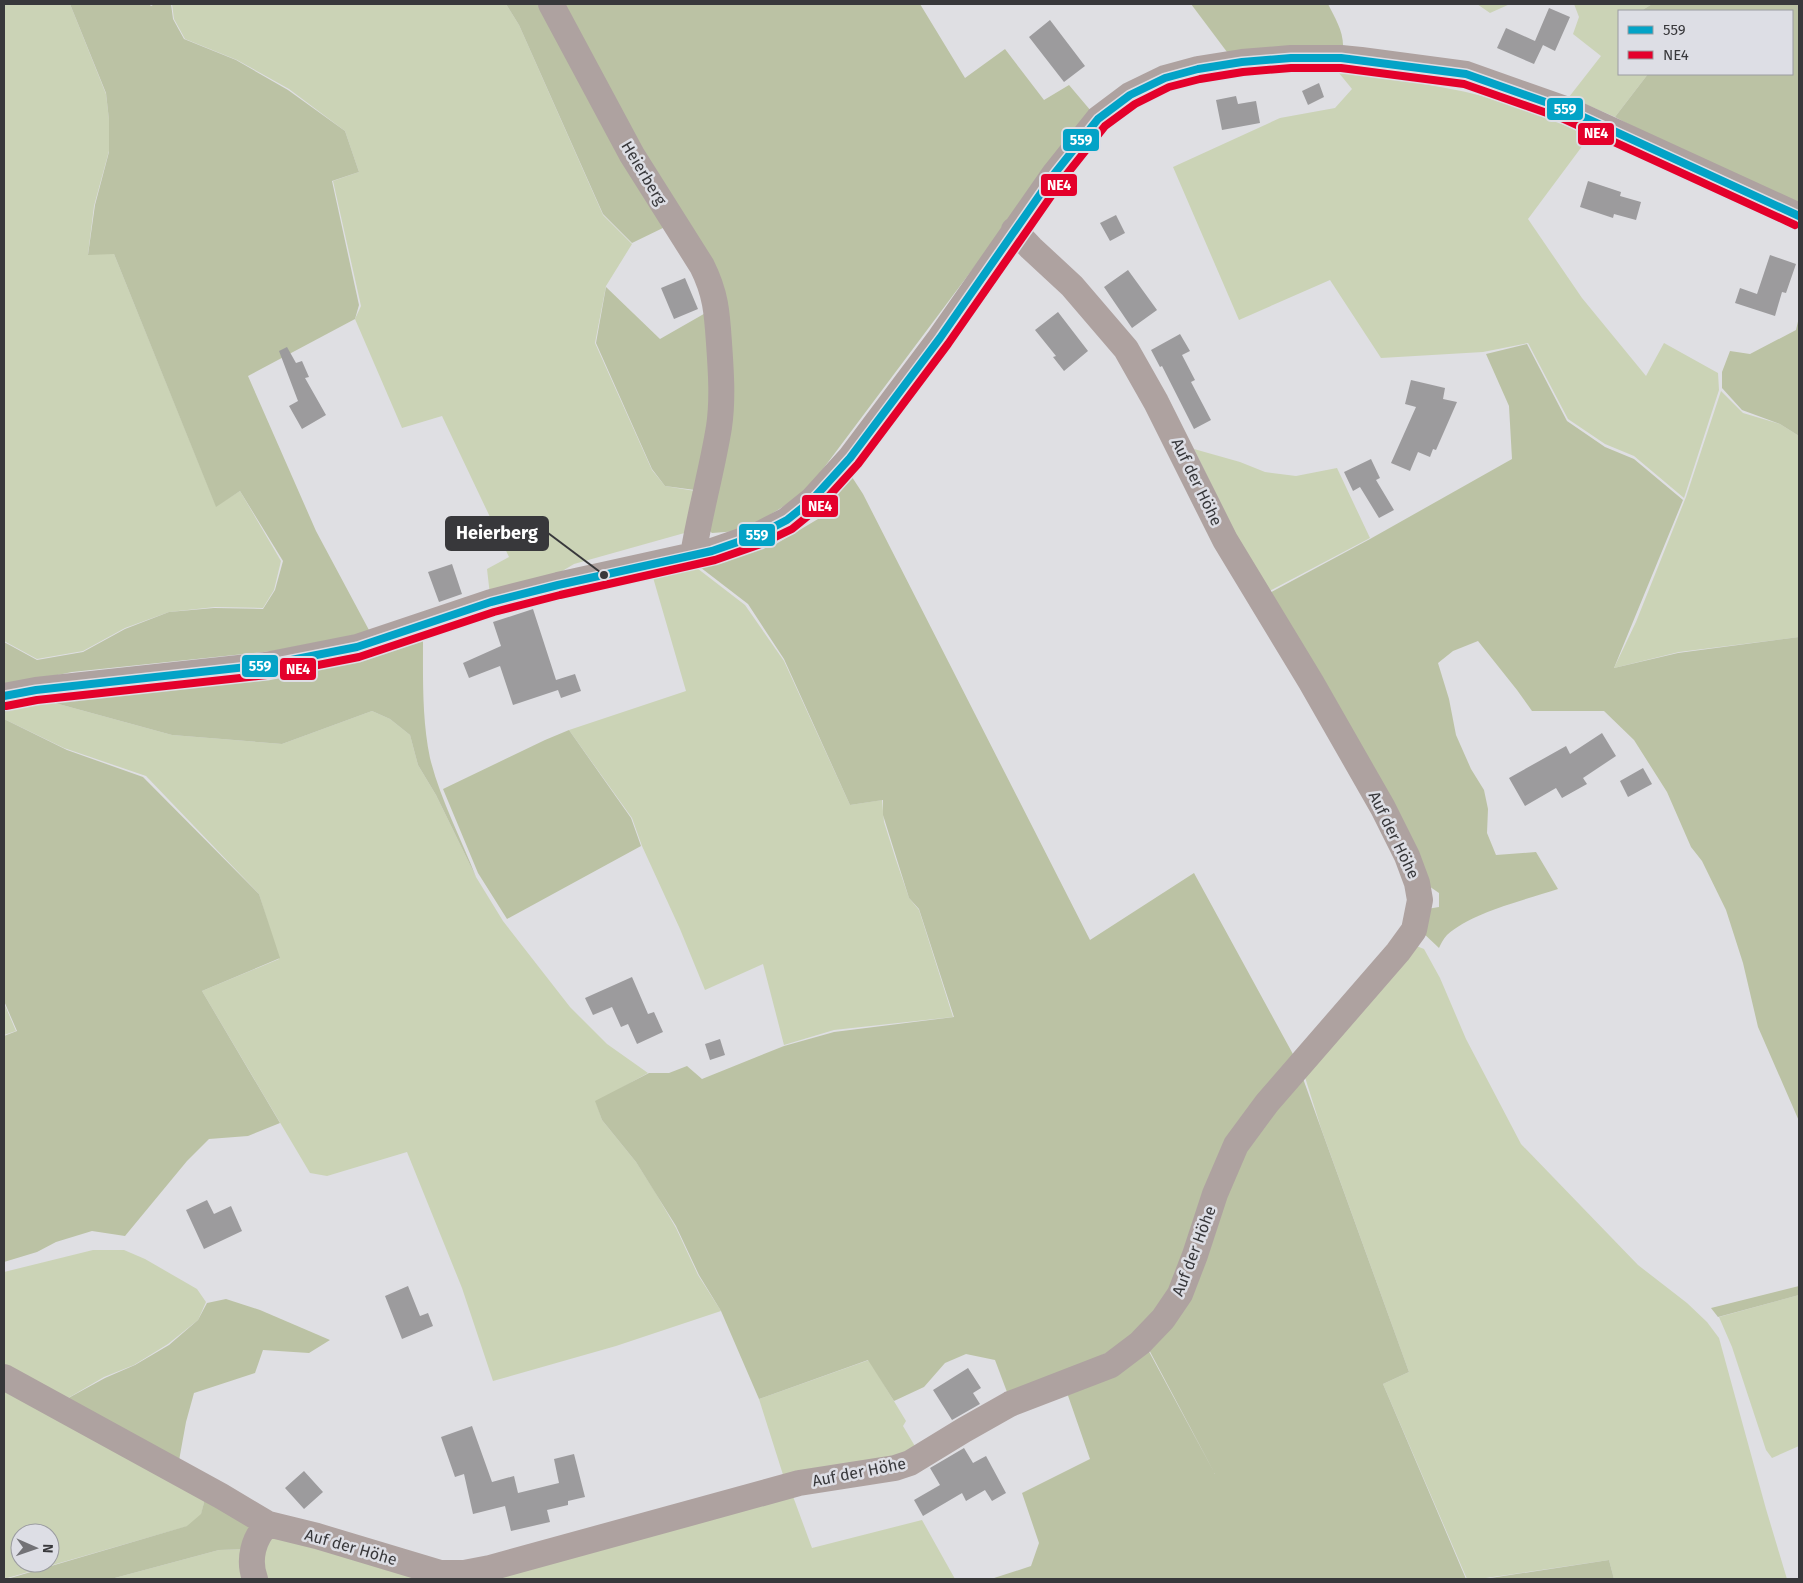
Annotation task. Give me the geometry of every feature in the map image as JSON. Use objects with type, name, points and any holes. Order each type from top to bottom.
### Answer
[{"type":"street","name":"Heierberg","points":[[551,4],[632,155],[712,284],[717,306],[721,378],[719,427],[693,555]]},
{"type":"street","points":[[4,696],[36,690],[266,665],[348,649],[491,602],[712,550],[758,535],[787,520],[812,500],[850,458],[940,338],[1055,173],[1098,119],[1130,95],[1165,78],[1198,69],[1242,62],[1291,58],[1348,58],[1466,74],[1568,110],[1799,216]]},
{"type":"street","name":"Auf der Höhe","points":[[4,1377],[222,1496],[268,1524],[317,1536],[440,1573],[464,1573],[595,1540],[799,1483],[895,1468],[910,1463],[1010,1404],[1111,1365],[1140,1343],[1164,1319],[1180,1294],[1215,1194],[1236,1145],[1267,1103],[1398,952],[1414,930],[1420,900],[1417,883],[1407,856],[1383,808],[1311,682],[1226,540],[1141,373],[1126,348],[1072,286],[1014,230]]},
{"type":"street","points":[[255,1579],[251,1568],[254,1546],[259,1532],[268,1524]]},
{"type":"green space","points":[[4,4],[70,4],[106,94],[109,120],[109,151],[94,206],[88,254],[114,254],[216,506],[240,491],[281,561],[274,590],[263,608],[215,607],[169,612],[125,628],[83,651],[37,659],[4,641]]},
{"type":"green space","points":[[70,4],[149,4],[151,6],[155,4],[171,4],[173,19],[184,39],[236,60],[288,90],[345,131],[359,172],[332,181],[359,305],[355,319],[248,376],[316,531],[370,632],[273,651],[72,672],[4,686],[4,642],[37,660],[83,652],[125,629],[169,612],[214,608],[263,609],[275,590],[283,561],[240,491],[216,507],[114,254],[88,255],[95,205],[109,152],[109,120],[106,93]]},
{"type":"green space","points":[[172,4],[506,4],[519,25],[603,215],[632,244],[606,286],[595,343],[652,470],[665,486],[695,491],[688,532],[574,564],[549,579],[490,595],[487,569],[509,557],[442,416],[402,428],[355,319],[361,306],[333,181],[359,172],[345,131],[289,89],[237,60],[185,39],[174,19]]},
{"type":"green space","points":[[506,4],[550,4],[667,226],[632,243],[603,214],[519,25]]},
{"type":"green space","points":[[551,4],[920,4],[965,78],[1005,49],[1044,100],[1069,85],[1091,111],[805,493],[760,521],[738,531],[712,533],[705,527],[720,306]]},
{"type":"green space","points":[[1191,4],[1328,4],[1341,31],[1343,48],[1227,52]]},
{"type":"green space","points":[[1477,4],[1510,4],[1490,13]]},
{"type":"green space","points":[[1574,4],[1652,4],[1643,10],[1618,10],[1618,75],[1647,75],[1615,117],[1569,97],[1601,56],[1573,34],[1579,17]]},
{"type":"green space","points":[[1652,4],[1799,4],[1799,209],[1772,199],[1615,117],[1647,75],[1793,75],[1793,10],[1643,10]]},
{"type":"green space","points":[[1339,73],[1422,84],[1484,96],[1527,109],[1589,137],[1528,219],[1582,298],[1646,376],[1664,343],[1718,373],[1719,390],[1684,498],[1634,456],[1605,444],[1568,419],[1528,343],[1483,352],[1381,358],[1330,280],[1239,320],[1173,167],[1280,118],[1335,108],[1352,89]]},
{"type":"green space","points":[[606,287],[660,339],[716,307],[720,378],[695,490],[665,486],[652,469],[596,343]]},
{"type":"green space","points":[[1799,317],[1799,436],[1780,424],[1742,410],[1722,388],[1722,372],[1730,351],[1750,354],[1796,330]]},
{"type":"green space","points":[[1527,344],[1567,421],[1605,447],[1634,459],[1683,500],[1614,668],[1678,653],[1799,637],[1799,1121],[1758,1027],[1743,963],[1726,910],[1702,861],[1691,847],[1667,792],[1634,740],[1604,711],[1532,711],[1478,641],[1453,651],[1438,663],[1449,699],[1456,735],[1471,769],[1484,790],[1488,809],[1487,833],[1496,855],[1536,852],[1558,889],[1484,913],[1447,935],[1439,948],[1420,930],[1427,909],[1439,907],[1439,893],[1423,882],[1264,596],[1512,459],[1509,406],[1486,354]]},
{"type":"green space","points":[[1721,391],[1743,413],[1780,424],[1799,436],[1799,637],[1679,652],[1614,668],[1636,622],[1686,497]]},
{"type":"green space","points":[[1194,449],[1240,462],[1265,472],[1296,476],[1337,468],[1370,538],[1264,594]]},
{"type":"green space","points":[[852,477],[863,494],[1090,940],[1194,873],[1294,1056],[1175,1286],[1135,1339],[1010,1400],[995,1360],[966,1354],[945,1363],[924,1387],[894,1401],[868,1360],[759,1399],[721,1311],[699,1275],[676,1226],[636,1162],[602,1120],[595,1101],[649,1073],[669,1073],[687,1066],[702,1079],[784,1046],[834,1032],[954,1017],[919,909],[909,898],[883,815],[883,800],[850,805],[784,659],[748,604],[696,564],[732,559],[776,544],[818,519]]},
{"type":"green space","points":[[693,565],[745,605],[784,661],[850,805],[882,800],[884,822],[896,860],[909,898],[919,910],[953,1017],[834,1030],[784,1045],[763,964],[705,990],[680,929],[642,846],[632,818],[569,730],[686,691],[652,574]]},
{"type":"green space","points":[[423,640],[424,714],[430,758],[445,803],[476,877],[436,795],[418,765],[410,735],[390,719],[372,711],[282,744],[172,735],[44,700],[4,713],[4,704],[370,653]]},
{"type":"green space","points":[[44,700],[172,735],[282,744],[372,711],[390,719],[410,735],[418,765],[436,795],[476,877],[503,921],[570,1007],[607,1044],[648,1073],[596,1102],[602,1120],[636,1162],[655,1192],[676,1228],[698,1275],[721,1311],[616,1346],[493,1381],[462,1288],[407,1152],[327,1176],[310,1173],[202,991],[279,959],[259,894],[146,776],[64,748],[4,719],[4,713]]},
{"type":"green space","points":[[4,719],[67,750],[143,777],[259,894],[280,958],[202,991],[280,1123],[248,1136],[209,1139],[187,1161],[125,1236],[92,1231],[56,1242],[37,1252],[4,1262],[4,1036],[17,1031],[4,1001]]},
{"type":"green space","points":[[569,730],[631,818],[641,846],[507,919],[478,873],[443,789]]},
{"type":"green space","points":[[1414,945],[1424,949],[1440,978],[1466,1039],[1521,1144],[1638,1265],[1687,1303],[1707,1322],[1719,1338],[1787,1579],[1614,1579],[1609,1560],[1479,1579],[1467,1579],[1383,1384],[1409,1372],[1321,1128],[1303,1071]]},
{"type":"green space","points":[[4,1003],[16,1031],[4,1035]]},
{"type":"green space","points":[[1301,1073],[1409,1372],[1383,1384],[1466,1579],[991,1579],[1031,1566],[1039,1543],[1022,1493],[1090,1459],[1065,1387],[1146,1346],[1215,1474],[1147,1346],[1240,1148]]},
{"type":"green space","points":[[93,1250],[124,1250],[145,1259],[197,1289],[206,1302],[198,1320],[168,1344],[134,1365],[104,1377],[63,1401],[4,1369],[4,1272]]},
{"type":"green space","points":[[1799,1286],[1799,1295],[1718,1317],[1711,1308]]},
{"type":"green space","points":[[1799,1295],[1799,1446],[1772,1458],[1766,1450],[1732,1347],[1719,1317]]},
{"type":"green space","points":[[226,1299],[260,1310],[330,1340],[309,1353],[263,1350],[255,1373],[194,1393],[186,1422],[178,1466],[63,1401],[105,1378],[135,1365],[169,1345],[198,1320],[207,1303]]},
{"type":"green space","points":[[869,1360],[906,1421],[903,1426],[919,1453],[785,1481],[759,1399]]},
{"type":"green space","points":[[4,1383],[207,1490],[201,1515],[188,1526],[60,1563],[60,1523],[10,1523],[10,1573],[25,1573],[4,1579]]},
{"type":"green space","points":[[207,1491],[258,1520],[249,1549],[219,1550],[111,1579],[7,1579],[27,1573],[60,1573],[60,1563],[187,1526],[201,1514]]},
{"type":"green space","points":[[791,1491],[812,1548],[922,1520],[955,1579],[259,1579],[262,1535],[440,1577]]},
{"type":"green space","points":[[249,1549],[252,1579],[111,1579],[219,1550]]},
{"type":"green space","points":[[1609,1560],[1614,1579],[1484,1579]]},
{"type":"building","points":[[1549,8],[1570,17],[1555,51],[1543,45],[1534,64],[1497,48],[1506,28],[1535,41]]},
{"type":"building","points":[[1050,20],[1085,66],[1064,82],[1029,37]]},
{"type":"building","points":[[1319,83],[1324,97],[1308,105],[1302,91]]},
{"type":"building","points":[[1236,96],[1238,104],[1256,101],[1260,123],[1222,130],[1216,100]]},
{"type":"building","points":[[1588,181],[1621,192],[1620,196],[1641,202],[1636,220],[1614,214],[1613,218],[1580,207]]},
{"type":"building","points":[[1116,215],[1125,233],[1110,241],[1100,223]]},
{"type":"building","points":[[1770,255],[1796,264],[1786,293],[1782,292],[1775,316],[1735,303],[1740,288],[1757,294]]},
{"type":"building","points":[[1128,270],[1157,310],[1132,328],[1104,287]]},
{"type":"building","points":[[685,278],[698,309],[674,319],[661,288]]},
{"type":"building","points":[[1058,312],[1088,351],[1064,371],[1053,357],[1056,356],[1035,330]]},
{"type":"building","points":[[1180,334],[1190,351],[1182,355],[1195,380],[1191,382],[1211,420],[1194,429],[1162,366],[1160,367],[1151,350]]},
{"type":"building","points":[[287,347],[296,363],[302,361],[309,377],[305,378],[326,415],[302,429],[289,406],[298,401],[279,351]]},
{"type":"building","points":[[1411,380],[1445,388],[1443,399],[1457,402],[1436,450],[1433,449],[1430,457],[1418,452],[1410,471],[1391,463],[1416,407],[1405,404]]},
{"type":"building","points":[[1371,459],[1380,478],[1376,480],[1394,510],[1379,518],[1360,487],[1353,491],[1344,472]]},
{"type":"building","points":[[452,564],[462,594],[439,602],[428,572]]},
{"type":"building","points":[[533,609],[556,680],[575,674],[581,691],[561,698],[558,690],[513,705],[500,666],[469,678],[463,663],[501,646],[493,622]]},
{"type":"building","points":[[1602,733],[1616,756],[1583,778],[1587,784],[1562,798],[1556,788],[1525,806],[1509,778],[1566,746],[1570,754]]},
{"type":"building","points":[[1643,768],[1652,784],[1628,797],[1620,781]]},
{"type":"building","points":[[632,977],[648,1014],[654,1012],[663,1032],[637,1044],[628,1024],[621,1027],[612,1007],[593,1015],[585,998]]},
{"type":"building","points":[[720,1039],[725,1055],[710,1060],[705,1044]]},
{"type":"building","points":[[207,1200],[214,1214],[231,1206],[242,1231],[204,1249],[186,1210]]},
{"type":"building","points":[[408,1286],[420,1316],[428,1313],[433,1326],[402,1339],[385,1296]]},
{"type":"building","points":[[968,1368],[981,1388],[973,1393],[980,1404],[952,1420],[933,1390]]},
{"type":"building","points":[[472,1426],[492,1482],[514,1476],[518,1493],[559,1483],[554,1459],[574,1454],[585,1497],[568,1501],[568,1505],[547,1510],[550,1522],[511,1531],[505,1506],[473,1514],[464,1474],[455,1477],[441,1437]]},
{"type":"building","points":[[964,1448],[973,1463],[986,1456],[1006,1493],[992,1501],[985,1490],[966,1501],[962,1493],[923,1516],[914,1500],[940,1485],[930,1468]]},
{"type":"building","points":[[304,1471],[323,1492],[304,1509],[285,1488]]},
{"type":"transit line","name":"559","points":[[4,696],[36,690],[266,665],[357,647],[491,602],[712,551],[758,535],[787,520],[812,500],[850,458],[940,338],[1055,173],[1098,119],[1130,95],[1165,78],[1198,69],[1242,62],[1291,58],[1341,58],[1466,74],[1568,110],[1799,216]]},
{"type":"transit line","name":"NE4","points":[[6,706],[37,700],[267,675],[359,657],[494,612],[715,560],[761,544],[792,529],[819,507],[858,464],[948,344],[1063,179],[1105,126],[1135,104],[1169,87],[1200,79],[1243,72],[1291,68],[1341,68],[1464,84],[1564,119],[1795,225]]},
{"type":"place","name":"Heierberg","points":[[604,575]]}]
